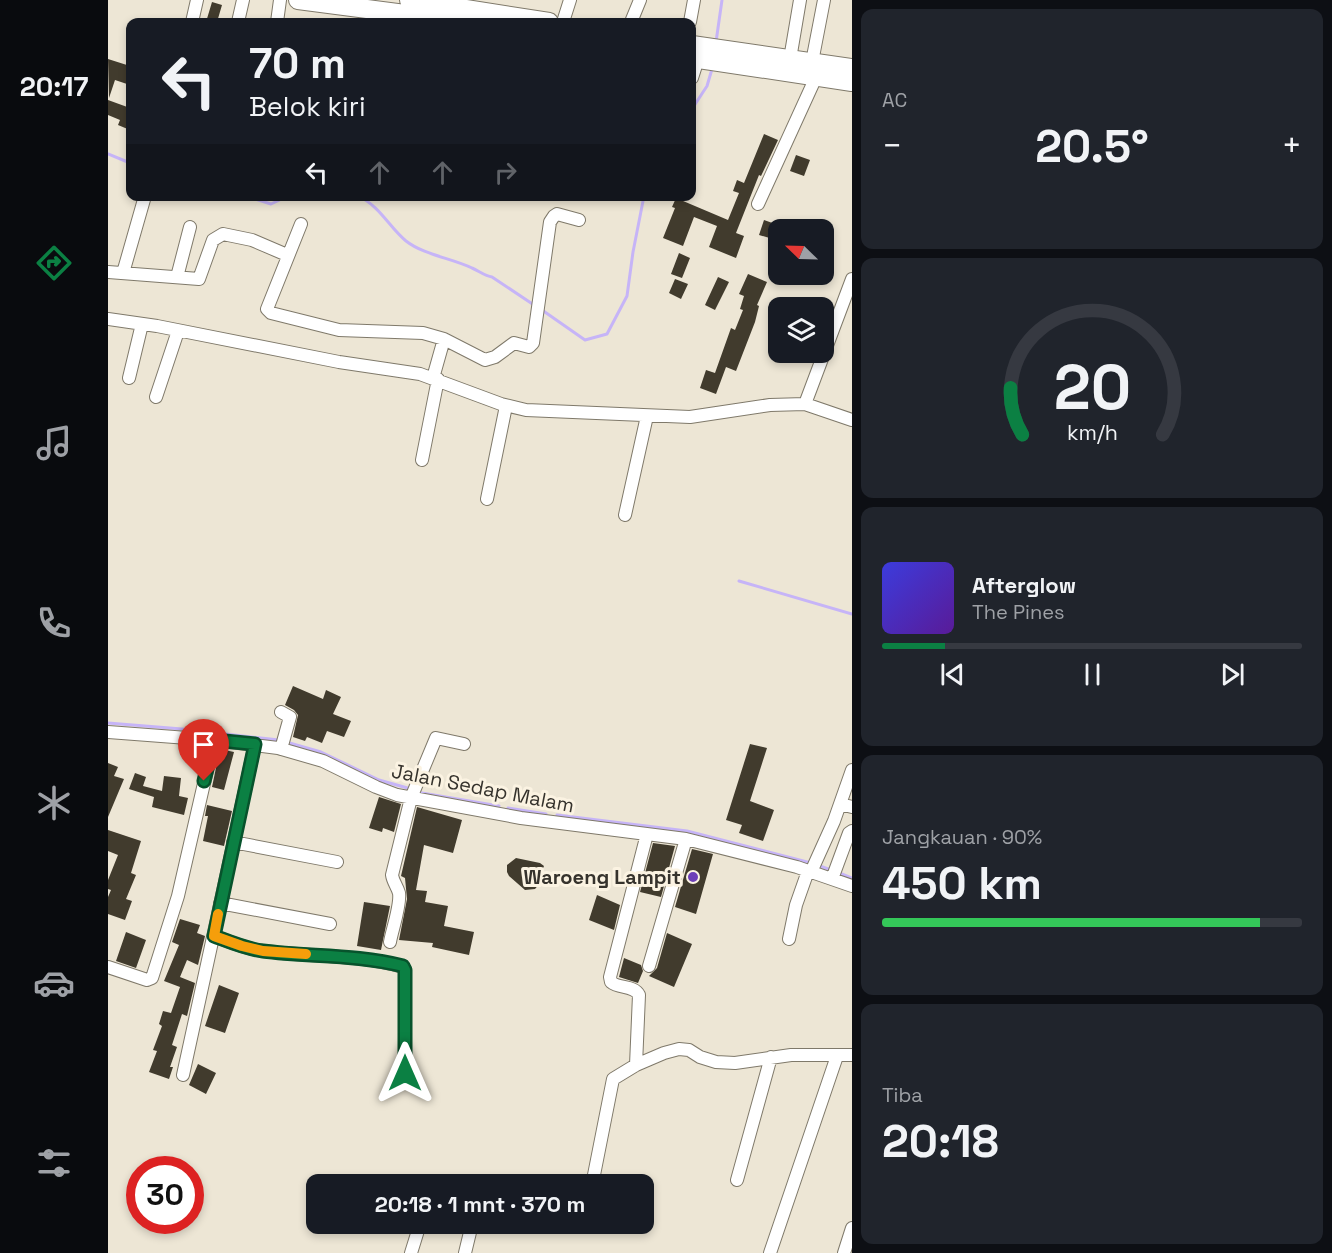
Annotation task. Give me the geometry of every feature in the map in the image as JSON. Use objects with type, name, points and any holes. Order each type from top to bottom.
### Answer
[{"type":"highway","points":[[298,0],[436,18]]},
{"type":"highway","points":[[410,0],[490,7],[533,18]]},
{"type":"highway","points":[[699,53],[766,63],[852,82]]},
{"type":"highway","points":[[766,63],[790,59],[811,72],[852,68]]},
{"type":"street","points":[[193,18],[197,0]]},
{"type":"street","points":[[239,18],[243,0]]},
{"type":"street","points":[[278,18],[280,0]]},
{"type":"street","points":[[564,18],[570,0]]},
{"type":"street","points":[[633,18],[640,0]]},
{"type":"street","points":[[691,18],[694,0]]},
{"type":"street","points":[[790,59],[800,0]]},
{"type":"street","points":[[758,204],[803,102],[824,0]]},
{"type":"street","points":[[123,273],[144,201]]},
{"type":"street","points":[[301,224],[267,309],[271,313],[324,328],[423,333],[444,339],[485,360],[495,357],[514,343],[530,347],[533,343],[551,219],[557,214],[579,220]]},
{"type":"street","points":[[177,277],[190,227]]},
{"type":"street","points":[[108,272],[199,279],[213,240],[223,234],[252,240],[287,255]]},
{"type":"street","points":[[805,404],[852,279]]},
{"type":"street","points":[[108,319],[339,362],[404,371],[435,379],[506,406],[534,410],[690,417],[770,405],[805,404],[852,420]]},
{"type":"street","points":[[129,378],[142,324]]},
{"type":"street","points":[[156,397],[178,331]]},
{"type":"street","points":[[422,460],[444,339]]},
{"type":"street","points":[[487,499],[506,406]]},
{"type":"street","points":[[625,515],[647,416]]},
{"type":"street","points":[[281,712],[290,717],[282,743]]},
{"type":"street","name":"Jalan Sedap Malam","points":[[108,732],[255,744],[282,743],[376,787],[414,792],[522,818],[686,839],[813,867],[839,869],[852,886]]},
{"type":"street","points":[[390,942],[399,901],[399,893],[392,875],[414,792],[436,738],[464,744]]},
{"type":"street","points":[[108,967],[147,980],[152,978],[178,896],[214,740]]},
{"type":"street","points":[[183,1075],[255,744]]},
{"type":"street","points":[[789,939],[796,905],[846,805],[852,770]]},
{"type":"street","points":[[839,869],[849,833],[852,831]]},
{"type":"street","points":[[636,1065],[639,995],[633,989],[616,986],[611,982],[610,977],[647,834]]},
{"type":"street","points":[[649,966],[686,839]]},
{"type":"street","points":[[233,842],[337,862]]},
{"type":"street","points":[[220,903],[330,924]]},
{"type":"street","points":[[214,936],[263,951],[353,958],[403,966],[405,970],[405,1073]]},
{"type":"street","points":[[594,1174],[613,1078],[636,1065],[679,1049],[689,1050],[700,1057],[716,1062],[735,1063],[771,1057],[813,1054],[852,1055]]},
{"type":"street","points":[[770,1253],[837,1056]]},
{"type":"street","points":[[737,1180],[771,1057]]},
{"type":"street","points":[[844,1253],[852,1227]]},
{"type":"street","points":[[411,1253],[417,1234]]},
{"type":"street","points":[[465,1253],[470,1234]]},
{"type":"building","points":[[212,2],[222,5],[218,18],[207,18]]},
{"type":"building","points":[[108,59],[126,65],[126,84],[115,80],[109,98]]},
{"type":"building","points":[[108,100],[126,107],[126,128],[118,125],[120,120],[108,115]]},
{"type":"building","points":[[764,134],[778,140],[761,176],[759,175],[736,233],[744,236],[736,258],[709,247],[717,226],[694,217],[683,246],[663,238],[675,208],[672,207],[675,201],[683,201],[728,220],[739,193],[733,191],[737,180],[744,183]]},
{"type":"building","points":[[796,155],[810,160],[804,176],[790,171]]},
{"type":"building","points":[[764,220],[768,221],[768,238],[759,235]]},
{"type":"building","points":[[679,253],[690,258],[682,278],[671,274]]},
{"type":"building","points":[[748,274],[767,282],[757,305],[759,306],[755,322],[736,371],[726,367],[716,394],[700,388],[706,370],[715,373],[731,328],[735,330],[743,310],[740,309],[744,296],[739,294]]},
{"type":"building","points":[[718,277],[729,282],[715,310],[705,305]]},
{"type":"building","points":[[675,279],[688,284],[681,299],[669,293]]},
{"type":"building","points":[[293,686],[323,699],[326,690],[341,697],[333,714],[351,721],[344,737],[327,731],[322,743],[307,737],[305,741],[293,737],[298,715],[285,705]]},
{"type":"building","points":[[750,744],[767,748],[750,801],[774,810],[763,841],[739,833],[742,825],[726,820]]},
{"type":"building","points":[[220,749],[234,752],[224,790],[212,787]]},
{"type":"building","points":[[108,763],[118,767],[114,776],[124,779],[108,817]]},
{"type":"building","points":[[135,773],[146,777],[143,786],[162,791],[164,776],[181,778],[179,796],[188,798],[184,815],[152,807],[154,797],[129,789]]},
{"type":"building","points":[[379,797],[401,804],[394,832],[383,828],[382,832],[369,828]]},
{"type":"building","points":[[207,805],[232,811],[224,846],[203,841],[208,816],[205,816]]},
{"type":"building","points":[[417,807],[462,820],[453,853],[424,845],[416,890],[427,891],[425,902],[448,906],[444,926],[474,932],[469,955],[432,947],[433,943],[399,940],[407,899],[405,878],[401,876]]},
{"type":"building","points":[[108,830],[141,841],[131,873],[136,875],[126,899],[132,901],[125,920],[108,914],[108,897],[111,890],[108,889],[108,880],[118,855],[108,851]]},
{"type":"building","points":[[653,843],[675,846],[661,897],[640,892]]},
{"type":"building","name":"Waroeng Lampit","points":[[692,849],[713,854],[696,914],[675,907]]},
{"type":"building","points":[[516,858],[544,866],[540,875],[541,882],[535,889],[525,890],[509,876],[507,865]]},
{"type":"building","points":[[597,895],[620,905],[614,930],[589,920]]},
{"type":"building","points":[[364,902],[390,906],[381,950],[357,946]]},
{"type":"building","points":[[180,919],[200,925],[197,933],[205,936],[198,965],[187,960],[180,977],[195,983],[187,1016],[182,1014],[172,1045],[177,1047],[170,1067],[173,1067],[169,1079],[149,1072],[157,1051],[153,1050],[162,1026],[159,1024],[163,1011],[171,1013],[180,987],[164,981],[179,945],[172,942]]},
{"type":"building","points":[[126,932],[146,940],[136,968],[116,961]]},
{"type":"building","points":[[667,933],[692,944],[674,987],[649,976],[657,968]]},
{"type":"building","points":[[624,958],[641,965],[643,971],[638,983],[619,977]]},
{"type":"building","points":[[219,985],[239,993],[225,1033],[205,1026]]},
{"type":"building","points":[[198,1064],[216,1073],[206,1094],[189,1085]]},
{"type":"waterway","points":[[716,42],[722,0]]},
{"type":"waterway","points":[[696,103],[707,86],[712,69]]},
{"type":"waterway","points":[[108,154],[126,161]]},
{"type":"waterway","points":[[261,201],[271,204],[277,201]]},
{"type":"waterway","points":[[367,201],[413,246],[492,277],[534,305]]},
{"type":"waterway","points":[[542,310],[585,340],[607,334],[627,296],[643,201]]},
{"type":"waterway","points":[[739,581],[852,614]]},
{"type":"waterway","points":[[108,723],[279,740]]},
{"type":"waterway","points":[[286,742],[321,752],[379,780],[411,789]]},
{"type":"waterway","points":[[422,793],[499,806]]},
{"type":"waterway","points":[[508,808],[546,814]]},
{"type":"waterway","points":[[557,815],[687,831],[811,863]]},
{"type":"waterway","points":[[817,865],[831,870]]},
{"type":"waterway","points":[[837,872],[852,878]]},
{"type":"slow traffic","points":[[218,914],[214,936],[263,951],[306,954]]},
{"type":"place","name":"Waroeng Lampit","points":[[693,877]]},
{"type":"route","points":[[204,781],[214,740],[255,744],[214,936],[263,951],[353,958],[403,966],[405,970],[405,1073]]}]
